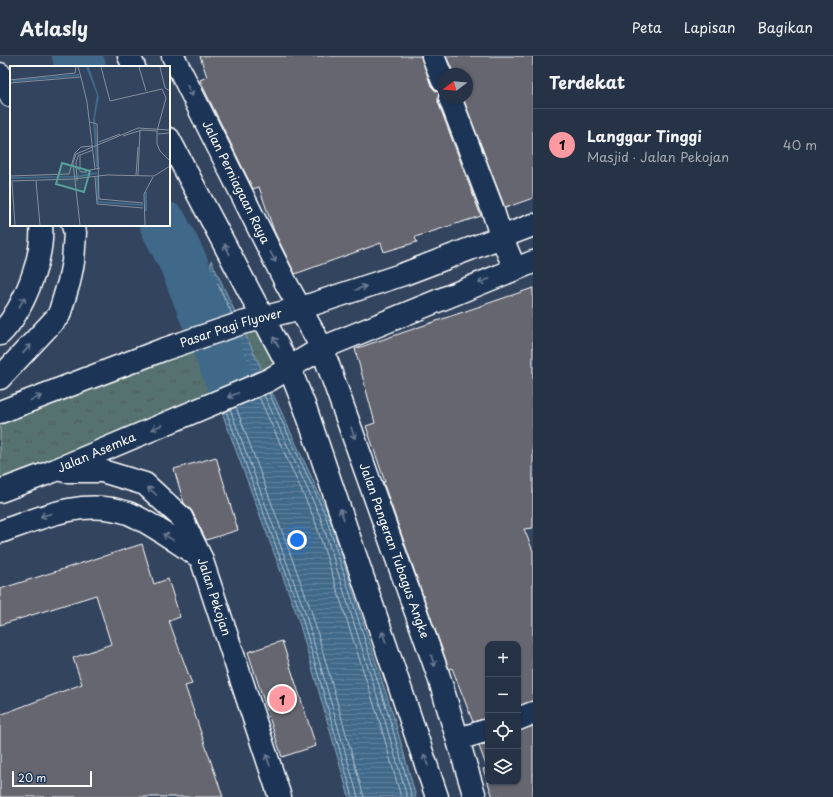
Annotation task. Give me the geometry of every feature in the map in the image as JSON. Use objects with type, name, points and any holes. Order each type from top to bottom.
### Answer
[{"type":"main road","points":[[129,56],[134,66]]},
{"type":"main road","name":"Jalan Perniagaan Raya","points":[[173,56],[286,283],[301,308]]},
{"type":"main road","points":[[433,56],[438,68]]},
{"type":"main road","points":[[0,74],[10,94]]},
{"type":"main road","points":[[289,367],[322,348],[524,265],[501,236],[492,208],[452,104]]},
{"type":"main road","points":[[170,141],[289,367],[306,410],[437,797]]},
{"type":"main road","name":"Pasar Pagi Flyover","points":[[0,412],[162,350],[242,322],[301,308],[404,274],[533,224]]},
{"type":"main road","points":[[0,334],[7,327],[14,315],[27,292],[34,275],[41,226]]},
{"type":"main road","points":[[0,378],[59,315],[69,282],[75,233],[73,226]]},
{"type":"main road","name":"Jalan Pangeran Tubagus Angke","points":[[301,308],[322,348],[435,667],[475,797]]},
{"type":"main road","name":"Jalan Asemka","points":[[0,491],[52,472],[269,380],[289,367]]},
{"type":"main road","points":[[52,472],[102,470],[144,484],[180,517],[193,539],[201,558]]},
{"type":"main road","name":"Jalan Pekojan","points":[[0,532],[49,514],[87,506],[128,514],[201,558],[280,797]]},
{"type":"main road","points":[[521,718],[533,713]]},
{"type":"main road","points":[[458,739],[485,731]]},
{"type":"green space","points":[[263,317],[289,367],[0,491],[0,412]]},
{"type":"water","points":[[211,260],[328,513],[394,718],[416,797],[349,797],[297,615],[207,372]]},
{"type":"building","points":[[200,56],[421,56],[431,86],[437,91],[437,104],[439,104],[481,216],[415,237],[417,242],[384,252],[381,243],[295,274],[274,231],[259,187],[253,189],[204,89],[200,80],[207,77]]},
{"type":"building","points":[[446,56],[533,56],[533,198],[505,208],[465,104],[473,104],[473,68],[451,68]]},
{"type":"building","points":[[533,288],[533,528],[524,529],[533,551],[533,701],[521,705],[521,641],[485,641],[485,719],[473,722],[452,668],[449,669],[383,482],[385,482],[366,426],[375,423],[355,349]]},
{"type":"building","points":[[216,457],[238,530],[206,540],[192,511],[184,503],[174,469]]},
{"type":"building","points":[[142,544],[154,584],[168,579],[180,617],[169,621],[192,684],[185,686],[223,797],[0,797],[0,715],[82,684],[73,658],[111,644],[96,595],[0,625],[0,589]]},
{"type":"building","points":[[282,641],[316,746],[282,757],[248,652]]},
{"type":"building","points":[[533,726],[533,797],[493,797],[489,785],[521,785],[521,730]]},
{"type":"building","points":[[485,744],[485,762],[479,746]]},
{"type":"waterway","points":[[76,56],[81,66]]},
{"type":"waterway","points":[[165,226],[183,262],[231,385]]},
{"type":"place","name":"Langgar Tinggi","points":[[282,699]]}]
